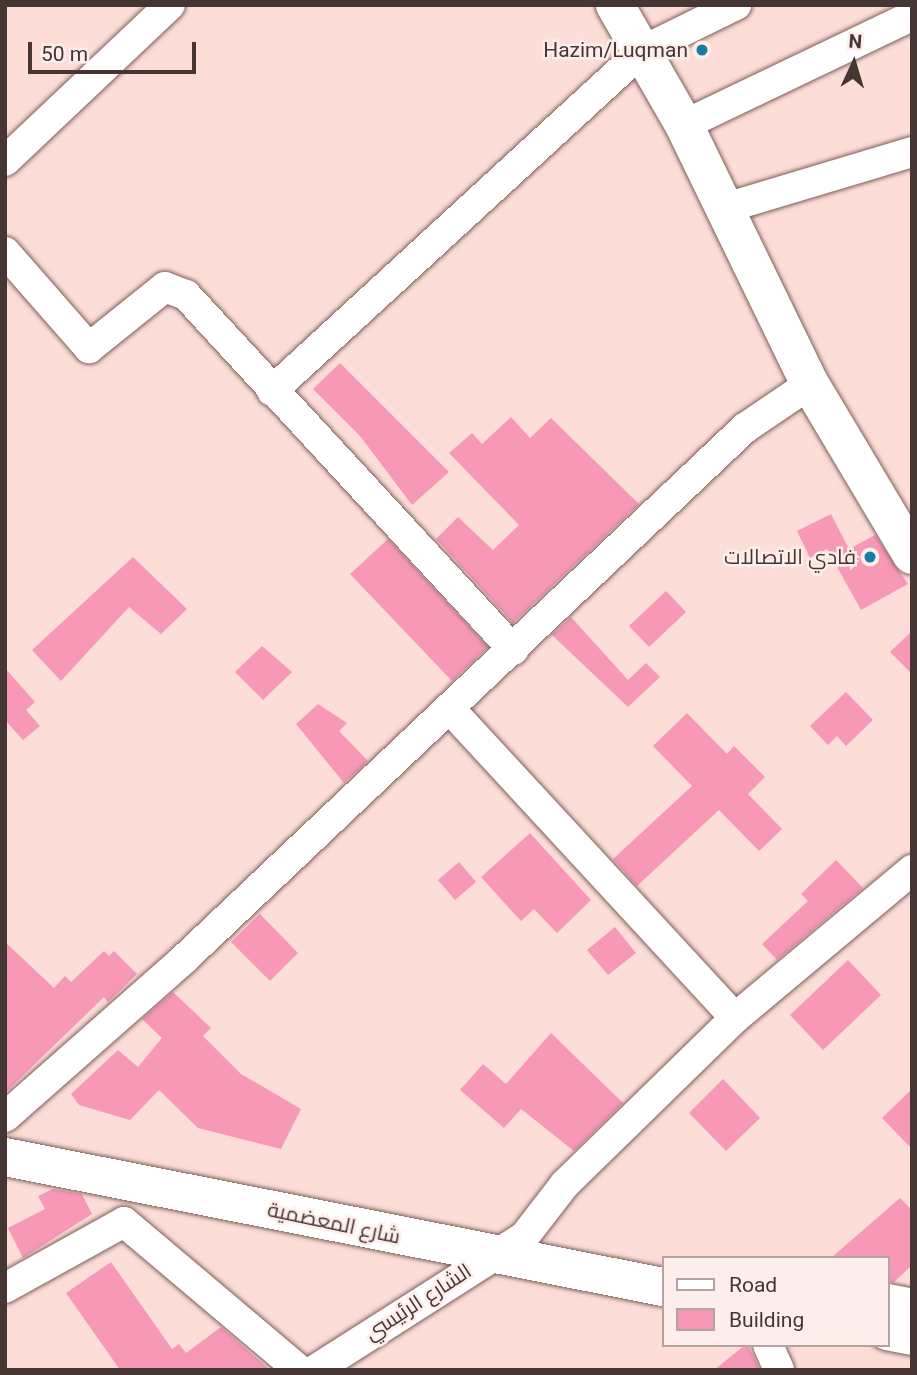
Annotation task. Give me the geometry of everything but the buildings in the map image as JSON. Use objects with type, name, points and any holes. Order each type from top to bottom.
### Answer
[{"type":"main road","points":[[615,5],[684,125],[722,209],[810,384],[910,548]]},
{"type":"main road","name":"شارع المعضمية","points":[[5,1134],[524,1237],[662,1259]]},
{"type":"main road","name":"شارع المعضمية","points":[[5,1157],[488,1256],[662,1287]]},
{"type":"main road","points":[[889,1303],[912,1308]]},
{"type":"main road","points":[[889,1331],[912,1336]]},
{"type":"street","points":[[5,161],[170,5]]},
{"type":"street","points":[[272,391],[642,51],[736,5]]},
{"type":"street","points":[[684,125],[912,16]]},
{"type":"street","points":[[722,209],[912,152]]},
{"type":"street","points":[[5,252],[89,348],[165,287],[186,295],[514,650]]},
{"type":"street","points":[[5,1117],[514,650],[745,428],[810,384]]},
{"type":"street","points":[[450,709],[735,1018]]},
{"type":"street","points":[[524,1237],[565,1184],[735,1018],[912,870]]},
{"type":"street","points":[[5,1288],[124,1222],[299,1370]]},
{"type":"street","name":"الشارع الرئيسي","points":[[315,1370],[488,1256],[524,1237]]},
{"type":"street","points":[[769,1347],[779,1370]]},
{"type":"place","name":"Hazim/Luqman","points":[[702,50]]},
{"type":"place","name":"فادي الاتصالات","points":[[870,557]]}]
